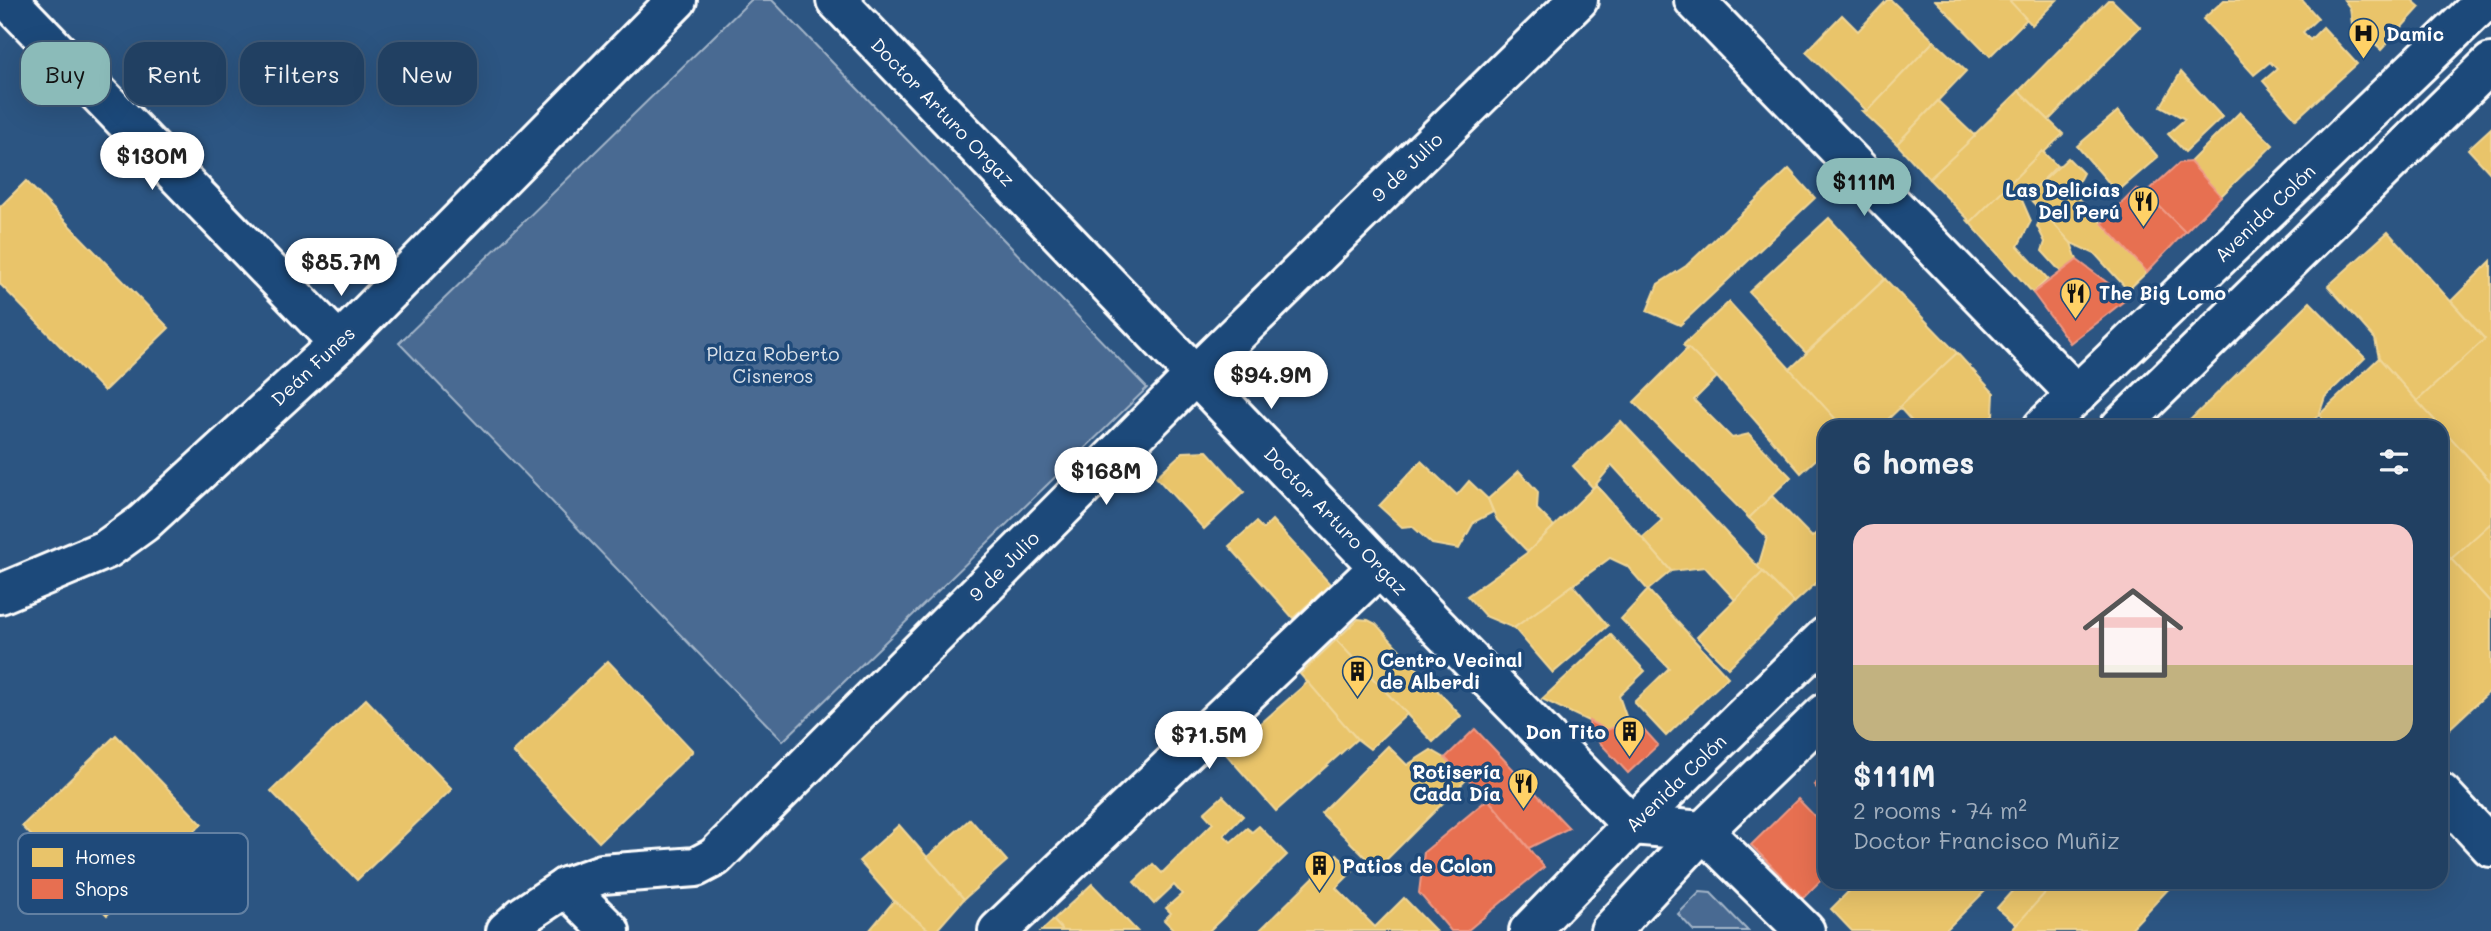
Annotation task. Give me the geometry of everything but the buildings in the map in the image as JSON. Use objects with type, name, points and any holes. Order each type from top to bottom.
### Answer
[{"type":"street","points":[[8,0],[339,343]]},
{"type":"street","name":"Deán Funes","points":[[0,593],[107,549],[143,523],[339,343],[677,0]]},
{"type":"street","name":"Doctor Arturo Orgaz","points":[[836,0],[1379,567],[1632,825]]},
{"type":"street","name":"9 de Julio","points":[[506,931],[524,915],[566,887],[602,874],[696,867],[715,857],[1196,374],[1578,0]]},
{"type":"street","points":[[1694,0],[2077,394]]},
{"type":"street","name":"Avenida Colón","points":[[2050,420],[2486,0]]},
{"type":"street","points":[[2127,420],[2491,63]]},
{"type":"street","points":[[998,931],[1379,567]]},
{"type":"street","name":"Avenida Colón","points":[[1529,931],[1632,825],[1818,645]]},
{"type":"street","points":[[1610,931],[1703,831],[1818,720]]},
{"type":"street","points":[[2448,801],[2491,847]]},
{"type":"street","points":[[1632,825],[1703,831],[1805,931]]},
{"type":"street","points":[[566,887],[610,931]]},
{"type":"green space","name":"Plaza Roberto Cisneros","points":[[751,0],[772,0],[1147,388],[783,741],[399,343]]},
{"type":"green space","points":[[1700,892],[1711,893],[1748,931],[1694,931],[1678,914]]},
{"type":"place","name":"Damic","points":[[2363,61]]},
{"type":"place","name":"Las Delicias Del Perú","points":[[2143,228]]},
{"type":"place","name":"The Big Lomo","points":[[2076,320]]},
{"type":"place","name":"Centro Vecinal de Alberdi","points":[[1357,698]]},
{"type":"place","name":"Don Tito","points":[[1629,759]]},
{"type":"place","name":"Rotisería Cada Día","points":[[1524,810]]},
{"type":"place","name":"Patios de Colon","points":[[1319,893]]}]
